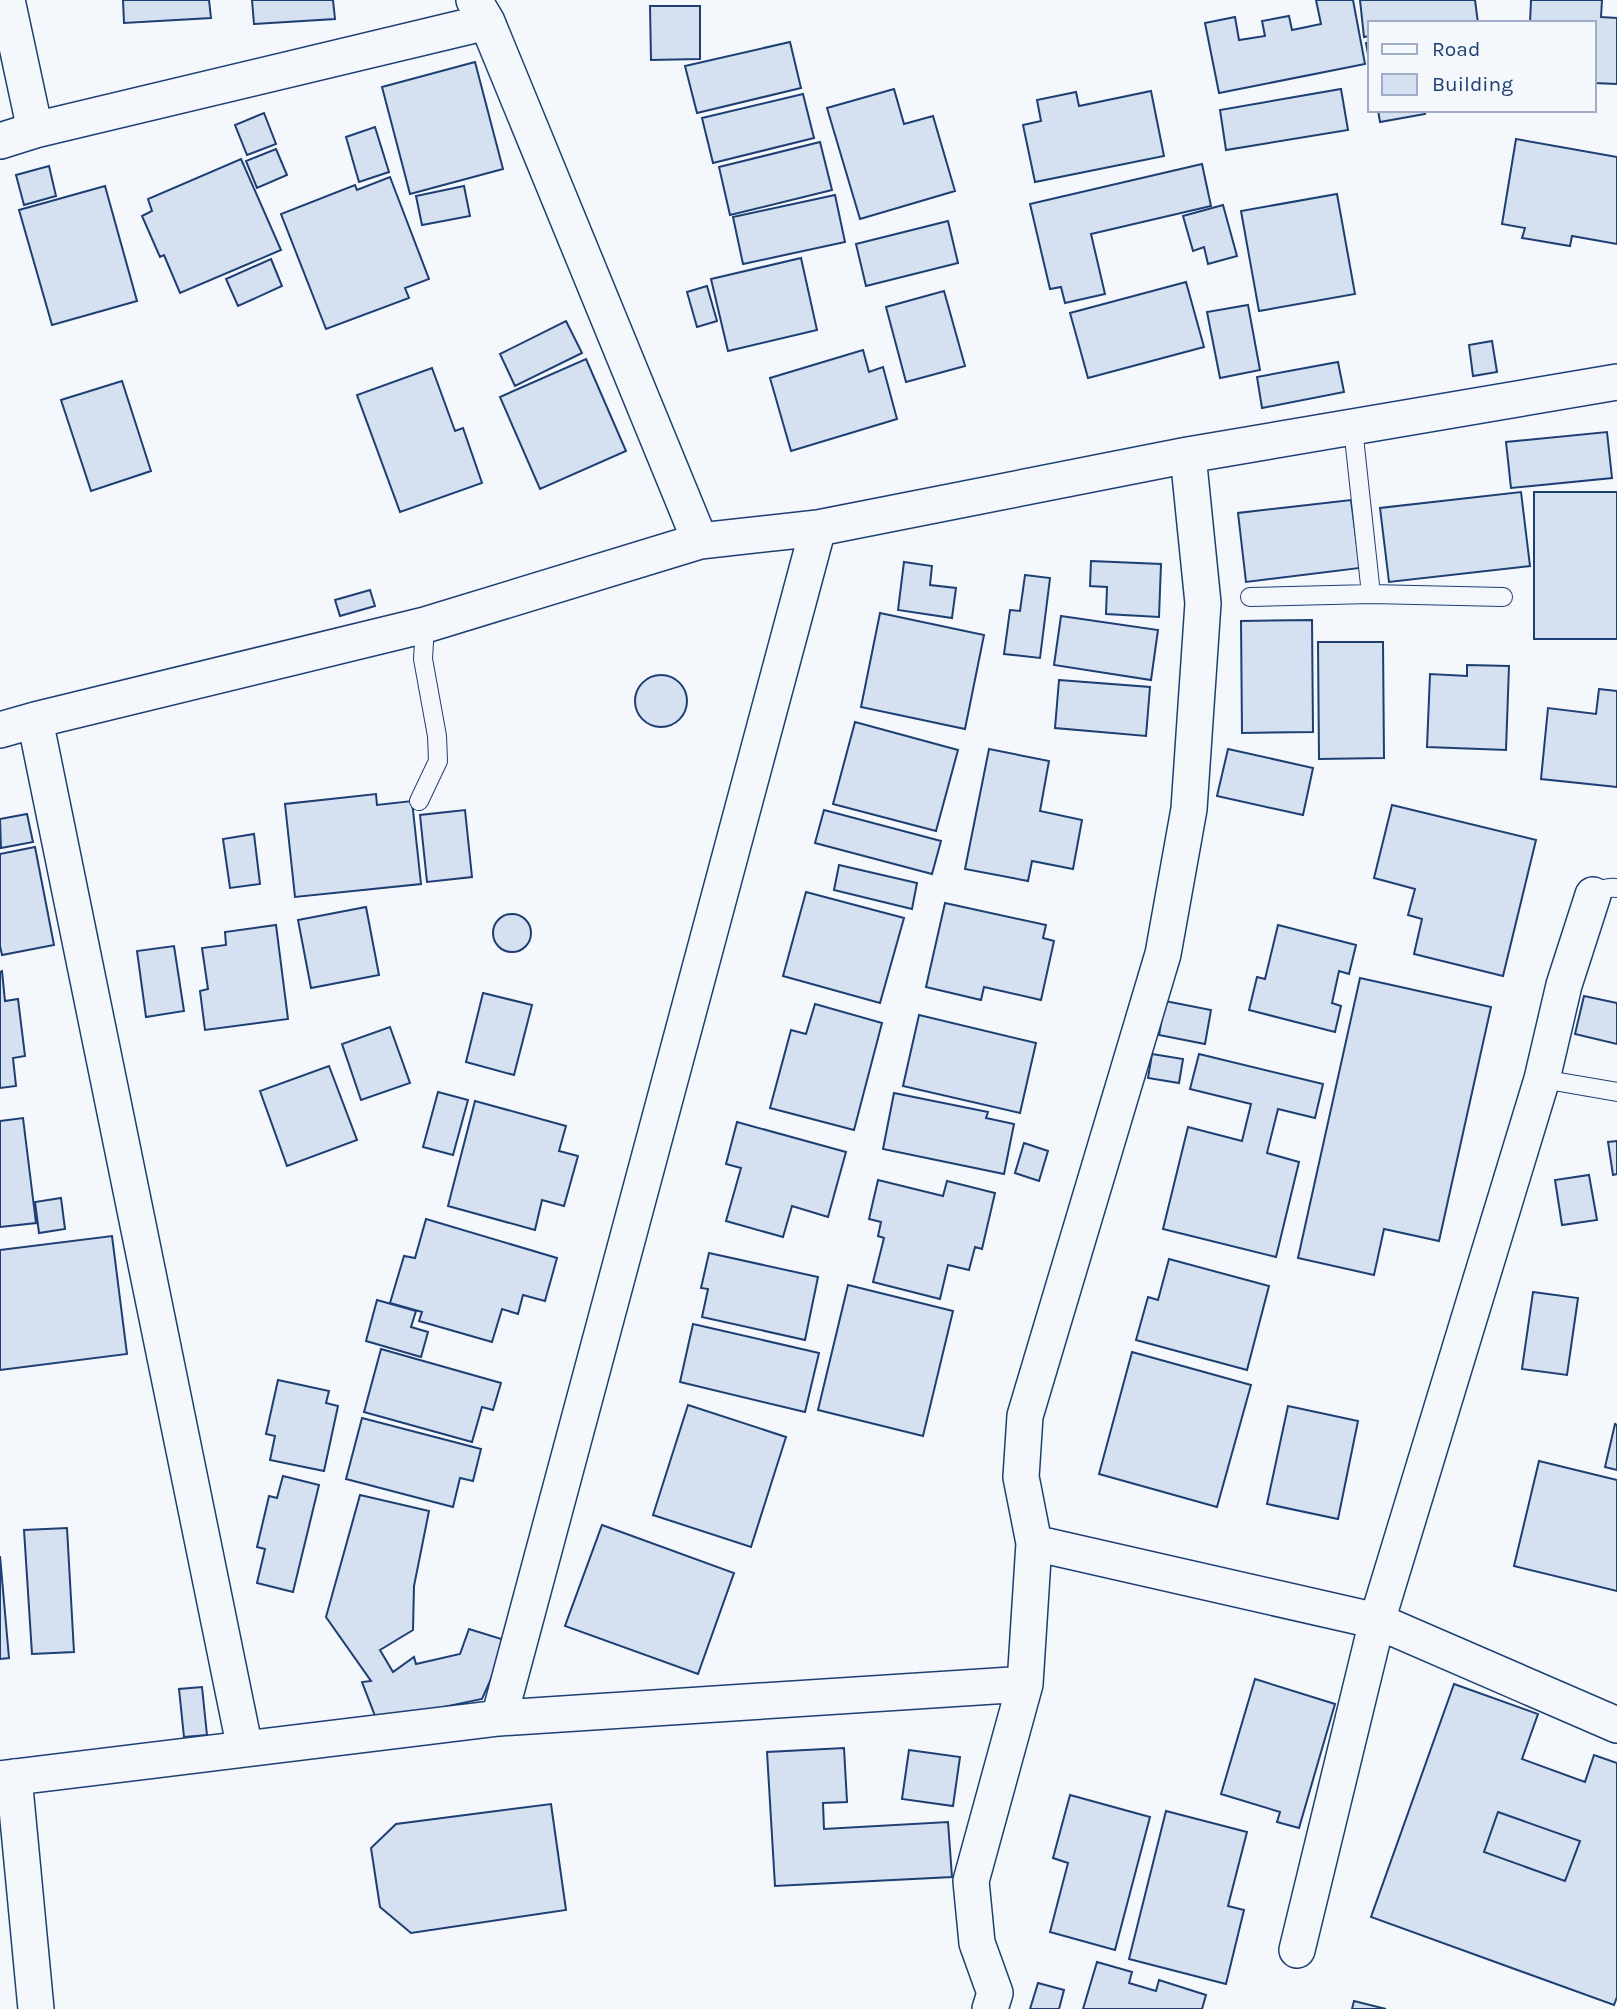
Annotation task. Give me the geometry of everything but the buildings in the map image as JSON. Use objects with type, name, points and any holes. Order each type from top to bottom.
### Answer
[{"type":"street","points":[[7,0],[35,130]]},
{"type":"street","points":[[0,141],[480,11],[700,541]]},
{"type":"street","points":[[0,730],[425,625],[700,541],[818,528],[1188,455],[1617,382]]},
{"type":"street","points":[[990,2009],[995,1993],[977,1943],[971,1881],[1025,1684],[1034,1543],[1021,1477],[1025,1416],[1163,954],[1189,809],[1203,603],[1188,455]]},
{"type":"street","points":[[499,1718],[818,528]]},
{"type":"street","points":[[35,720],[245,1749]]},
{"type":"street","points":[[1297,1950],[1377,1621],[1542,1079],[1564,985],[1605,892]]},
{"type":"street","points":[[1034,1543],[1377,1621],[1617,1725]]},
{"type":"street","points":[[36,2009],[7,1778],[499,1718],[1025,1684]]},
{"type":"lane","points":[[1353,428],[1371,594]]},
{"type":"lane","points":[[1250,597],[1371,594],[1503,597]]},
{"type":"lane","points":[[419,801],[438,761],[437,736],[423,659],[425,625]]},
{"type":"lane","points":[[1542,1079],[1617,1092]]}]
